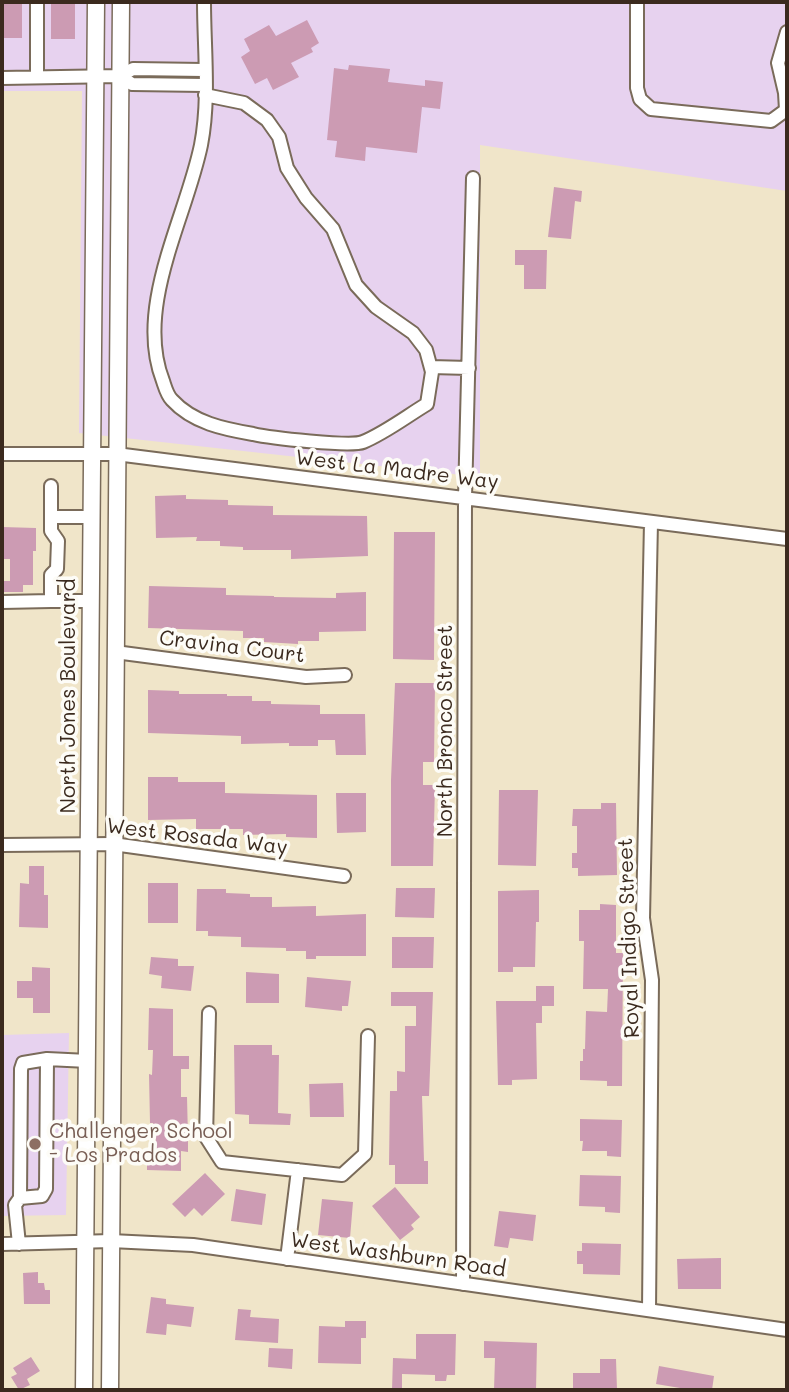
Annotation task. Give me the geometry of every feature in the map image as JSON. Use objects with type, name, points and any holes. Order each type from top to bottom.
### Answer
[{"type":"main road","name":"North Jones Boulevard","points":[[84,1390],[96,2]]},
{"type":"main road","points":[[110,1390],[121,2]]},
{"type":"street","points":[[37,2],[37,77]]},
{"type":"street","points":[[120,76],[132,84],[205,90],[244,103],[267,120],[279,137],[287,168],[301,191],[333,229],[356,285],[367,299],[413,332],[426,350],[431,367],[431,388],[427,404],[361,443],[273,438],[222,429],[194,418],[170,398],[158,368],[154,323],[162,275],[201,142],[205,90],[204,2]]},
{"type":"street","points":[[637,2],[637,88],[640,99],[651,109],[771,121],[786,110],[778,63],[787,32]]},
{"type":"street","points":[[2,78],[120,76],[133,69],[204,71]]},
{"type":"street","name":"North Bronco Street","points":[[463,1284],[466,498],[473,178]]},
{"type":"street","points":[[431,367],[469,368]]},
{"type":"street","name":"West La Madre Way","points":[[2,454],[116,454],[787,539]]},
{"type":"street","points":[[51,486],[51,531],[58,541],[57,569],[51,575],[51,601]]},
{"type":"street","points":[[51,517],[91,517]]},
{"type":"street","name":"Royal Indigo Street","points":[[649,1310],[652,980],[643,918],[651,522]]},
{"type":"street","points":[[2,602],[90,601]]},
{"type":"street","name":"Cravina Court","points":[[114,652],[306,677],[345,675]]},
{"type":"street","name":"West Rosada Way","points":[[2,845],[113,844],[345,876]]},
{"type":"street","points":[[209,1013],[206,1137],[222,1162],[342,1175],[365,1154],[368,1036]]},
{"type":"street","points":[[19,1244],[15,1205],[20,1198],[23,1063],[47,1059],[88,1061]]},
{"type":"street","points":[[20,1198],[42,1196],[46,1189],[47,1059]]},
{"type":"street","points":[[287,1259],[298,1171]]},
{"type":"street","name":"West Washburn Road","points":[[2,1244],[111,1241],[193,1245],[787,1330]]},
{"type":"shaded area","points":[[2,2],[787,2],[787,191],[480,145],[480,477],[79,433],[82,91],[2,91]]},
{"type":"shaded area","name":"Challenger School - Los Prados","points":[[69,1033],[66,1215],[2,1216],[2,1035]]},
{"type":"building","points":[[2,2],[22,2],[22,38],[2,38]]},
{"type":"building","points":[[51,2],[75,2],[75,39],[51,39]]},
{"type":"building","points":[[307,20],[319,43],[311,48],[313,52],[291,63],[299,77],[273,90],[267,78],[255,84],[241,57],[250,51],[244,39],[269,25],[276,36]]},
{"type":"building","points":[[349,65],[390,69],[388,82],[425,86],[425,80],[443,82],[440,109],[422,107],[417,153],[366,147],[365,161],[335,157],[337,141],[327,140],[334,68],[348,70]]},
{"type":"building","points":[[554,187],[582,191],[581,202],[575,201],[571,239],[548,237]]},
{"type":"building","points":[[515,250],[547,250],[546,289],[524,289],[524,265],[515,265]]},
{"type":"building","points":[[186,495],[186,499],[228,500],[228,505],[273,506],[273,515],[367,516],[368,556],[291,559],[291,550],[243,550],[243,547],[220,546],[220,541],[196,541],[197,537],[156,538],[155,496]]},
{"type":"building","points":[[2,527],[36,528],[33,585],[23,585],[23,592],[2,592],[2,581],[10,581],[10,559],[2,559]]},
{"type":"building","points":[[394,532],[435,532],[434,660],[393,659]]},
{"type":"building","points":[[149,586],[226,588],[226,595],[274,597],[336,598],[336,593],[366,592],[366,631],[319,632],[319,641],[298,641],[298,644],[264,642],[264,638],[243,638],[243,631],[148,628]]},
{"type":"building","points":[[395,683],[435,683],[434,762],[423,762],[423,785],[435,785],[433,866],[391,866]]},
{"type":"building","points":[[148,690],[179,691],[179,694],[252,696],[252,701],[271,701],[271,704],[320,705],[320,714],[365,714],[366,755],[336,755],[335,740],[318,740],[318,746],[289,746],[289,743],[241,744],[241,736],[148,733]]},
{"type":"building","points":[[148,777],[178,777],[178,782],[225,782],[225,793],[317,795],[317,838],[286,837],[286,834],[243,835],[243,829],[196,829],[196,819],[148,820]]},
{"type":"building","points":[[499,790],[538,790],[536,866],[498,865]]},
{"type":"building","points":[[336,793],[366,793],[366,832],[337,833]]},
{"type":"building","points":[[601,803],[616,803],[617,875],[578,876],[578,868],[572,868],[572,853],[577,853],[577,826],[572,826],[573,809],[601,809]]},
{"type":"building","points":[[29,866],[44,866],[44,895],[48,895],[48,928],[19,927],[20,883],[29,884]]},
{"type":"building","points":[[148,883],[178,883],[178,923],[148,923]]},
{"type":"building","points":[[396,888],[435,888],[434,918],[395,917]]},
{"type":"building","points":[[197,889],[226,889],[226,893],[272,897],[272,907],[316,906],[316,916],[366,914],[366,956],[316,956],[316,959],[306,959],[306,951],[241,947],[241,937],[208,936],[208,931],[196,931]]},
{"type":"building","points":[[539,890],[535,967],[513,967],[513,972],[498,972],[498,891]]},
{"type":"building","points":[[600,904],[616,905],[616,953],[623,953],[622,1086],[607,1086],[607,1081],[580,1080],[580,1061],[583,1061],[585,1049],[586,1011],[607,1012],[608,989],[583,989],[584,941],[579,941],[579,910],[600,910]]},
{"type":"building","points":[[392,937],[434,937],[433,968],[392,968]]},
{"type":"building","points":[[151,957],[178,959],[178,966],[194,966],[191,991],[161,988],[162,976],[149,974]]},
{"type":"building","points":[[32,967],[50,968],[50,1013],[33,1013],[33,998],[17,998],[17,981],[32,981]]},
{"type":"building","points":[[246,972],[279,974],[279,1003],[246,1003]]},
{"type":"building","points":[[307,977],[351,981],[348,1006],[342,1006],[342,1011],[305,1007]]},
{"type":"building","points":[[536,986],[554,986],[554,1006],[542,1006],[542,1023],[536,1023],[537,1079],[512,1080],[512,1085],[498,1085],[496,1001],[536,1001]]},
{"type":"building","points":[[391,992],[433,992],[429,1096],[422,1096],[424,1161],[428,1161],[428,1184],[395,1184],[395,1165],[389,1165],[390,1091],[397,1091],[397,1071],[405,1072],[405,1026],[416,1026],[416,1006],[391,1006]]},
{"type":"building","points":[[149,1008],[173,1009],[173,1056],[189,1056],[189,1069],[181,1069],[181,1097],[187,1097],[188,1152],[181,1151],[181,1171],[147,1170],[147,1159],[155,1159],[156,1133],[153,1133],[153,1123],[150,1123],[149,1074],[152,1075],[153,1050],[148,1050]]},
{"type":"building","points":[[234,1045],[272,1045],[272,1055],[279,1055],[278,1113],[291,1114],[290,1125],[249,1124],[249,1115],[235,1114]]},
{"type":"building","points":[[343,1083],[344,1117],[310,1117],[309,1084]]},
{"type":"building","points":[[580,1119],[622,1120],[621,1157],[607,1156],[607,1151],[582,1151]]},
{"type":"building","points":[[205,1173],[225,1194],[202,1216],[194,1208],[185,1217],[172,1204]]},
{"type":"building","points":[[580,1175],[621,1176],[620,1213],[605,1212],[605,1207],[579,1206]]},
{"type":"building","points":[[395,1187],[420,1217],[411,1225],[414,1229],[400,1240],[372,1206]]},
{"type":"building","points":[[236,1189],[266,1194],[262,1225],[231,1221]]},
{"type":"building","points":[[322,1199],[353,1202],[350,1238],[318,1235]]},
{"type":"building","points":[[499,1211],[536,1215],[533,1241],[510,1238],[508,1248],[494,1246]]},
{"type":"building","points":[[582,1243],[621,1244],[620,1275],[583,1274],[583,1264],[577,1264],[577,1251],[582,1251]]},
{"type":"building","points":[[721,1258],[721,1289],[678,1289],[677,1259]]},
{"type":"building","points":[[38,1272],[38,1283],[44,1283],[45,1290],[50,1290],[50,1304],[24,1304],[23,1273]]},
{"type":"building","points":[[151,1297],[166,1299],[166,1304],[194,1307],[191,1327],[167,1324],[166,1335],[146,1333]]},
{"type":"building","points":[[238,1309],[251,1310],[250,1317],[279,1319],[278,1343],[235,1340]]},
{"type":"building","points":[[345,1321],[366,1321],[366,1338],[361,1338],[361,1364],[318,1363],[319,1326],[345,1327]]},
{"type":"building","points":[[416,1334],[456,1334],[455,1375],[447,1375],[446,1381],[435,1381],[435,1375],[402,1374],[402,1390],[392,1390],[393,1358],[416,1359]]},
{"type":"building","points":[[484,1341],[537,1343],[536,1390],[494,1390],[495,1358],[484,1358]]},
{"type":"building","points":[[269,1348],[293,1349],[292,1369],[268,1367]]},
{"type":"building","points":[[31,1357],[40,1371],[27,1379],[30,1385],[19,1390],[11,1377],[17,1374],[13,1368]]},
{"type":"building","points":[[600,1359],[616,1359],[617,1390],[573,1390],[573,1373],[600,1373]]},
{"type":"building","points":[[659,1366],[714,1376],[712,1390],[692,1390],[656,1384]]},
{"type":"place","name":"Challenger School - Los Prados","points":[[35,1144]]}]
